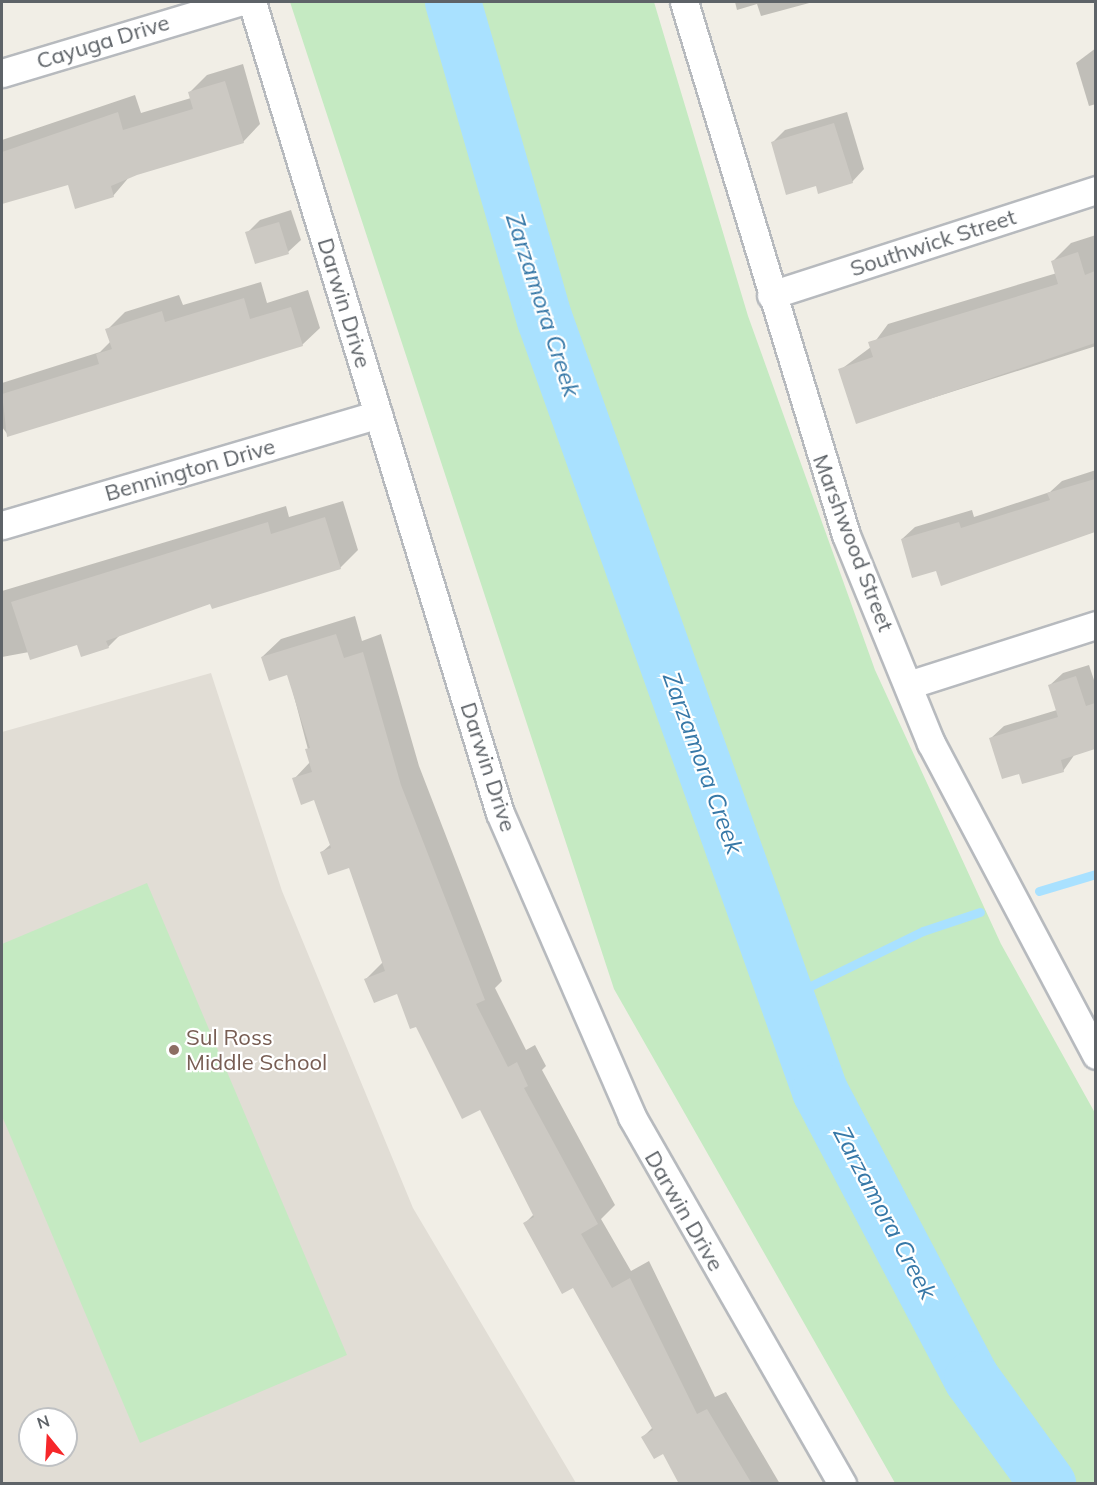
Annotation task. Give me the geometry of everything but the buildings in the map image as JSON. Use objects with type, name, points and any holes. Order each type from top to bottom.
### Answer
[{"type":"street","name":"Cayuga Drive","points":[[2,73],[239,2]]},
{"type":"street","name":"Darwin Drive","points":[[252,2],[500,813],[565,974],[655,1161],[842,1484]]},
{"type":"street","name":"Marshwood Street","points":[[684,2],[771,296],[846,535],[908,685],[1027,935],[1095,1055]]},
{"type":"street","name":"Southwick Street","points":[[771,296],[1095,190]]},
{"type":"street","name":"Bennington Drive","points":[[2,525],[378,414]]},
{"type":"street","points":[[908,685],[1095,625]]},
{"type":"shaded area","name":"Sul Ross Middle School","points":[[211,673],[282,891],[413,1208],[576,1483],[2,1484],[2,732]]},
{"type":"green space","points":[[290,2],[654,2],[748,316],[875,670],[1001,944],[1095,1113],[1095,1483],[895,1483],[614,989]]},
{"type":"green space","points":[[147,883],[347,1355],[140,1443],[2,1116],[2,944]]},
{"type":"waterway","name":"Zarzamora Creek","points":[[453,2],[545,320],[820,1091],[972,1379],[1048,1484]]},
{"type":"waterway","points":[[1039,891],[1096,874]]},
{"type":"waterway","points":[[786,998],[923,931],[980,912]]},
{"type":"place","name":"Sul Ross Middle School","points":[[174,1050]]}]
